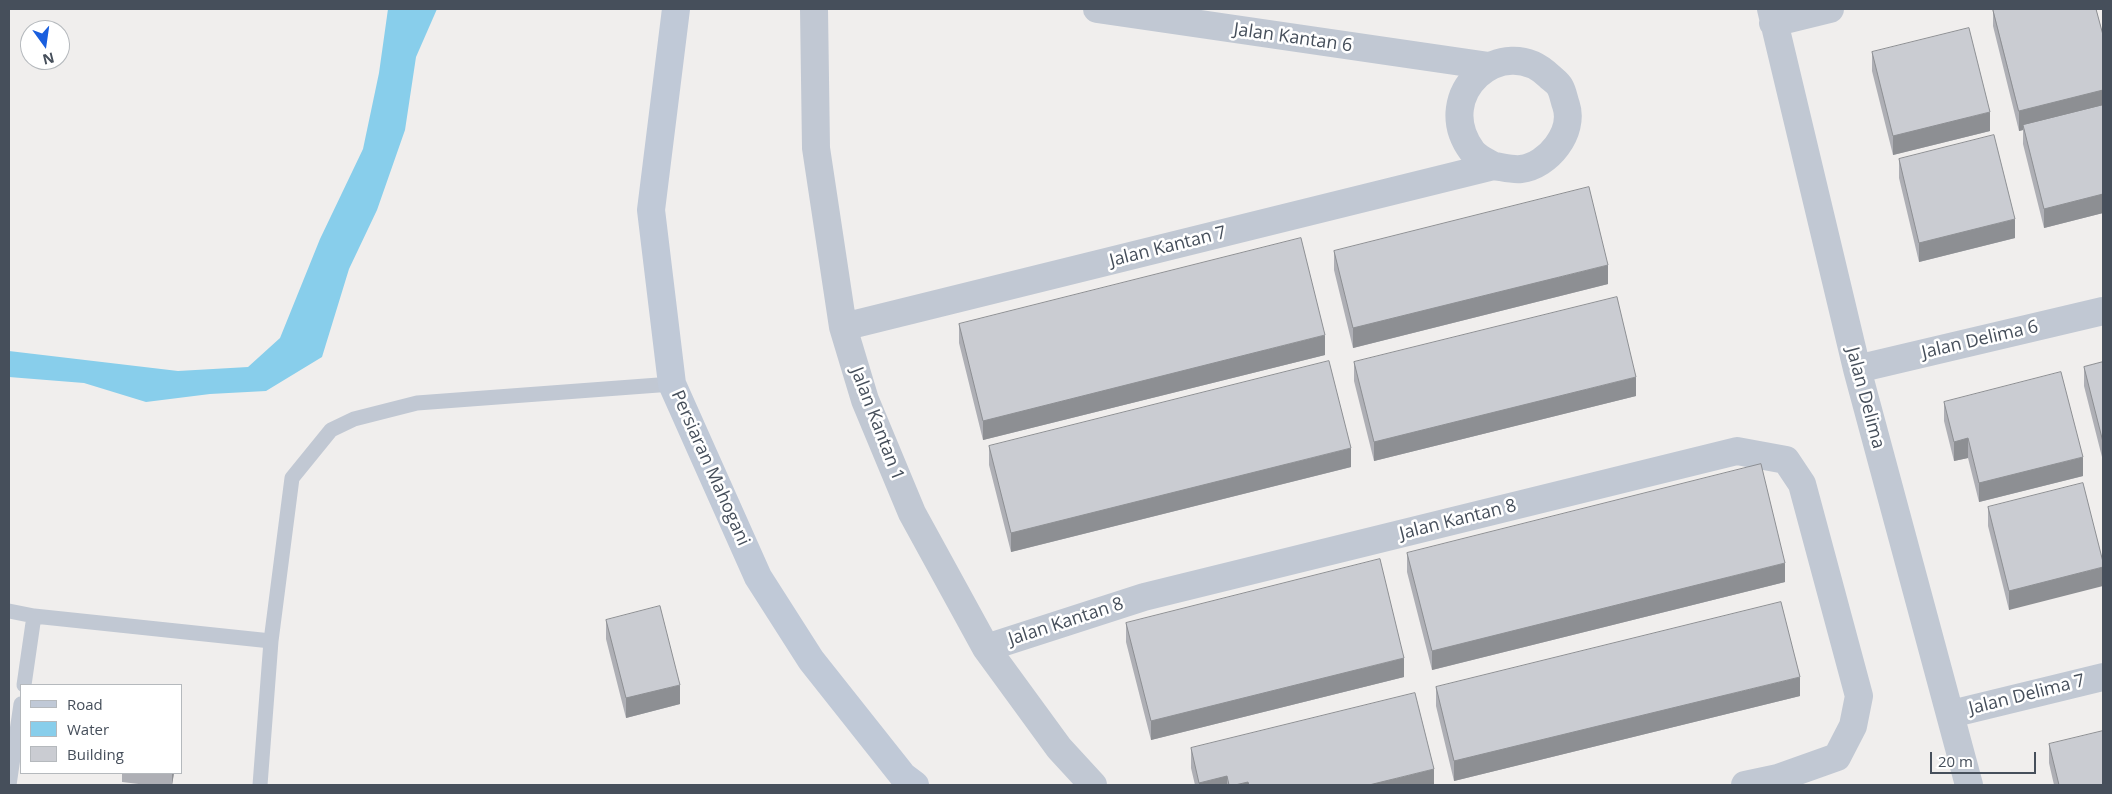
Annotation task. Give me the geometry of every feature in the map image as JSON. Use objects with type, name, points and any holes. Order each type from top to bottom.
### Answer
[{"type":"main road","name":"Persiaran Mahogani","points":[[676,9],[651,210],[672,384],[758,577],[810,660],[903,776],[915,785]]},
{"type":"street","name":"Jalan Kantan 1","points":[[814,9],[816,148],[843,328],[865,400],[912,513],[986,648],[1059,748],[1093,785]]},
{"type":"street","name":"Jalan Kantan 6","points":[[1097,9],[1489,66]]},
{"type":"street","points":[[1772,16],[1830,9]]},
{"type":"street","name":"Jalan Delima","points":[[1772,16],[1857,369],[1969,785]]},
{"type":"street","points":[[1515,61],[1541,68],[1560,87],[1568,112],[1562,138],[1546,159],[1521,169],[1494,166],[1473,153],[1460,130],[1459,105],[1469,82],[1489,66],[1515,61]]},
{"type":"street","name":"Jalan Kantan 7","points":[[843,328],[1494,166]]},
{"type":"street","name":"Jalan Delima 6","points":[[1857,369],[2103,311]]},
{"type":"street","name":"Jalan Kantan 8","points":[[986,648],[1144,597],[1737,451],[1786,460],[1802,484],[1859,696],[1854,726],[1837,757],[1778,778],[1745,785]]},
{"type":"street","name":"Jalan Delima 7","points":[[1951,714],[2103,677]]},
{"type":"lane","points":[[260,785],[271,641],[292,478],[331,430],[354,419],[417,403],[672,384]]},
{"type":"lane","points":[[9,611],[34,616],[271,641]]},
{"type":"lane","points":[[24,684],[34,616]]},
{"type":"lane","points":[[9,785],[13,731],[20,707]]},
{"type":"water","points":[[388,9],[437,9],[416,57],[405,130],[377,210],[349,269],[322,357],[266,391],[210,394],[146,402],[84,383],[9,377],[9,351],[178,371],[248,367],[280,338],[320,239],[363,149],[379,73]]},
{"type":"building","points":[[1993,9],[2096,9],[2103,35],[2103,90],[2019,111]]},
{"type":"building","points":[[1969,28],[1990,112],[1893,136],[1872,52]]},
{"type":"building","points":[[2103,105],[2103,194],[2044,209],[2023,125]]},
{"type":"building","points":[[1994,135],[2015,219],[1919,243],[1899,159]]},
{"type":"building","points":[[1589,187],[1608,265],[1353,328],[1334,251]]},
{"type":"building","points":[[1301,238],[1325,335],[983,421],[959,324]]},
{"type":"building","points":[[1617,297],[1636,377],[1374,442],[1354,362]]},
{"type":"building","points":[[1329,361],[1351,448],[1011,533],[989,446]]},
{"type":"building","points":[[2103,362],[2103,442],[2084,367]]},
{"type":"building","points":[[2061,372],[2083,457],[1979,483],[1968,438],[1954,442],[1944,402]]},
{"type":"building","points":[[1761,464],[1785,563],[1432,651],[1407,553]]},
{"type":"building","points":[[2083,483],[2103,567],[2009,591],[1988,507]]},
{"type":"building","points":[[1380,559],[1404,658],[1151,721],[1126,623]]},
{"type":"building","points":[[1781,602],[1800,677],[1454,761],[1436,687]]},
{"type":"building","points":[[660,606],[680,685],[626,698],[606,620]]},
{"type":"building","points":[[1415,693],[1434,769],[1369,785],[1249,785],[1248,782],[1229,785],[1227,776],[1199,783],[1191,748]]},
{"type":"building","points":[[2103,731],[2103,785],[2059,785],[2049,744]]}]
